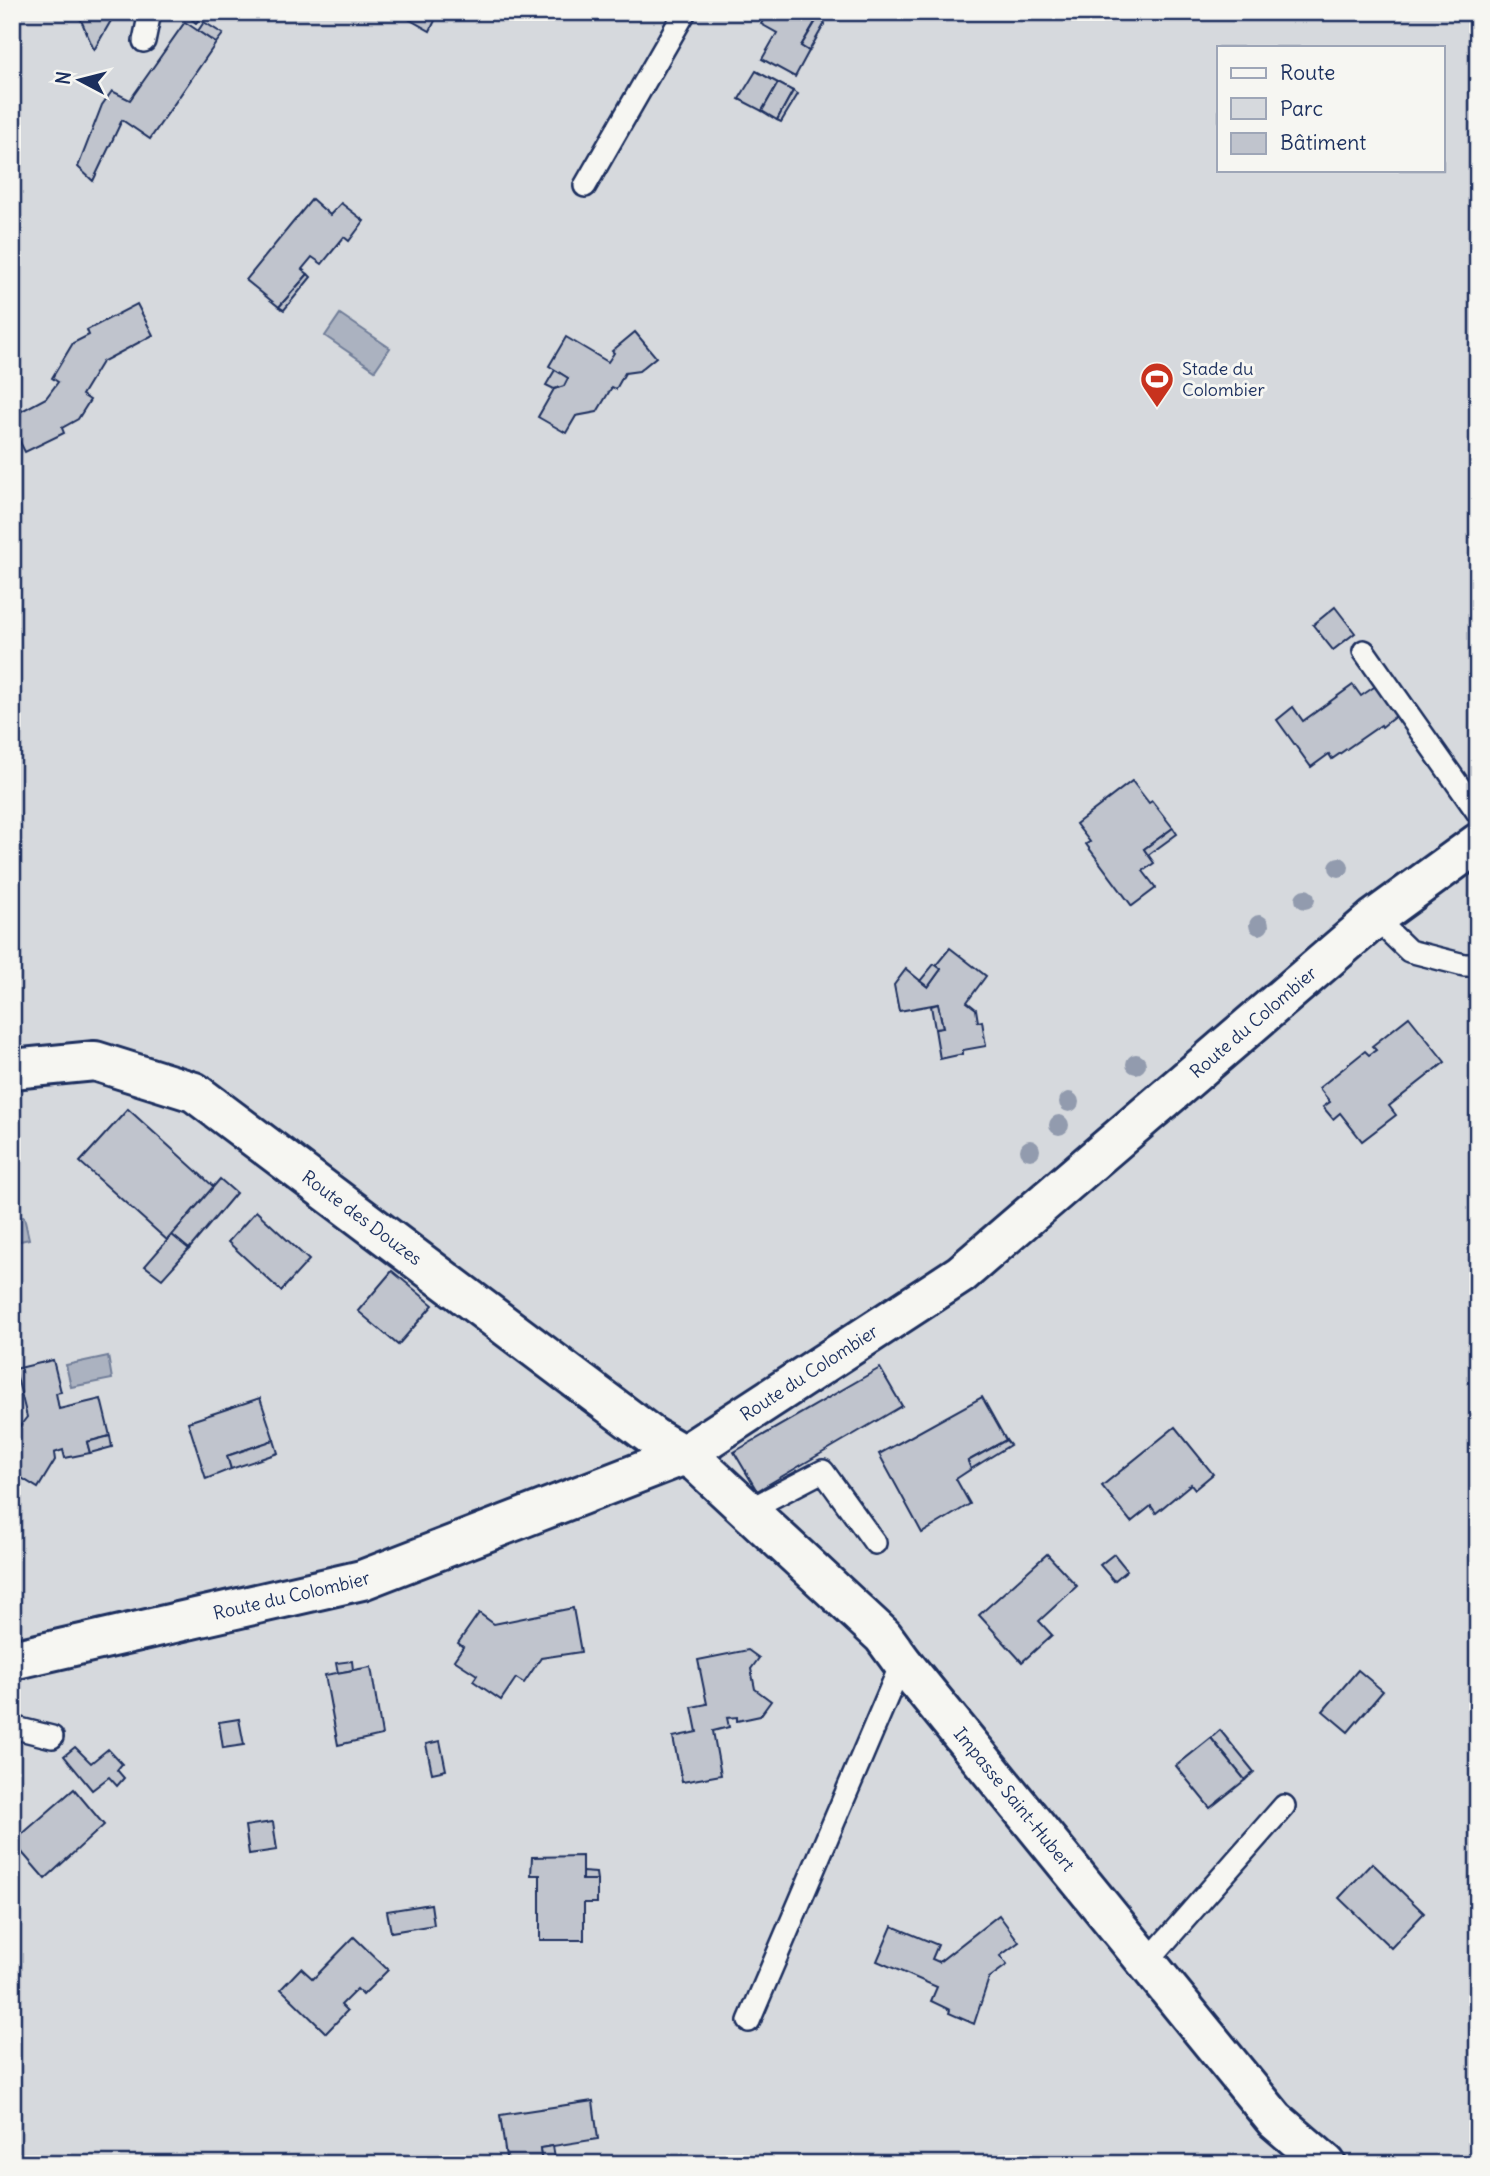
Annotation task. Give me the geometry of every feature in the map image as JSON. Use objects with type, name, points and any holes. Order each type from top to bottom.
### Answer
[{"type":"street","name":"Route du Colombier","points":[[12,1660],[362,1580],[682,1456],[961,1274],[1375,918],[1478,843]]},
{"type":"street","name":"Route des Douzes","points":[[12,1069],[95,1061],[194,1092],[653,1437],[682,1456]]},
{"type":"street","name":"Impasse Saint-Hubert","points":[[682,1456],[697,1463],[883,1636],[1275,2120],[1326,2164]]},
{"type":"lane","points":[[144,41],[150,12]]},
{"type":"lane","points":[[585,186],[685,12]]},
{"type":"lane","points":[[1364,651],[1478,813]]},
{"type":"lane","points":[[1375,918],[1409,951],[1464,965],[1478,965]]},
{"type":"lane","points":[[748,1510],[823,1471],[875,1543]]},
{"type":"lane","points":[[749,2021],[902,1662]]},
{"type":"lane","points":[[12,1727],[52,1737]]},
{"type":"lane","points":[[1147,1962],[1284,1806]]},
{"type":"green space","points":[[12,12],[1478,12],[1478,2164],[12,2164]]},
{"type":"shaded area","points":[[340,314],[390,348],[375,370],[325,336]]},
{"type":"shaded area","points":[[24,1217],[29,1239],[12,1243],[12,1219]]},
{"type":"shaded area","points":[[108,1356],[112,1379],[71,1387],[66,1365]]},
{"type":"building","points":[[68,12],[116,12],[94,50],[81,20]]},
{"type":"building","points":[[183,12],[204,12],[196,23]]},
{"type":"building","points":[[396,12],[439,12],[430,31]]},
{"type":"building","points":[[768,12],[821,12],[801,46],[809,51],[795,77],[762,59],[777,33],[761,24]]},
{"type":"building","points":[[818,18],[825,23],[809,51],[801,46]]},
{"type":"building","points":[[185,22],[216,43],[150,139],[122,120],[93,181],[78,167],[102,105],[112,91],[130,100]]},
{"type":"building","points":[[204,22],[223,34],[216,43],[198,31]]},
{"type":"building","points":[[756,71],[778,83],[762,111],[739,99]]},
{"type":"building","points":[[778,83],[793,91],[777,120],[762,111]]},
{"type":"building","points":[[793,91],[798,94],[781,122],[777,120]]},
{"type":"building","points":[[312,199],[330,215],[341,203],[364,221],[349,241],[344,237],[322,264],[312,257],[302,269],[308,274],[279,307],[246,280]]},
{"type":"building","points":[[308,274],[311,277],[284,310],[279,307]]},
{"type":"building","points":[[137,304],[153,335],[102,362],[82,395],[90,400],[78,419],[62,428],[64,433],[25,452],[12,426],[12,416],[46,398],[58,382],[52,378],[73,343],[89,335],[87,330]]},
{"type":"building","points":[[635,332],[656,357],[639,371],[625,373],[616,389],[612,387],[597,412],[576,416],[566,433],[538,417],[554,389],[564,386],[568,378],[549,366],[566,337],[608,362],[614,353],[612,351]]},
{"type":"building","points":[[555,370],[568,378],[564,386],[554,389],[546,385]]},
{"type":"building","points":[[1335,607],[1355,633],[1333,650],[1313,625]]},
{"type":"building","points":[[1380,683],[1402,711],[1332,759],[1329,754],[1311,767],[1277,720],[1293,707],[1303,721],[1353,685],[1361,696]]},
{"type":"building","points":[[1132,781],[1173,828],[1144,849],[1154,863],[1143,871],[1156,888],[1132,906],[1086,844],[1090,842],[1076,824]]},
{"type":"building","points":[[1173,828],[1177,834],[1148,855],[1144,849]]},
{"type":"building","points":[[950,948],[986,976],[967,1002],[976,1009],[978,1022],[982,1021],[986,1046],[963,1050],[963,1054],[940,1059],[935,1029],[943,1028],[938,1004],[899,1011],[894,985],[906,969],[928,987],[941,969],[936,965]]},
{"type":"building","points":[[934,964],[941,969],[928,987],[920,981]]},
{"type":"building","points":[[938,1004],[943,1028],[935,1029],[931,1006]]},
{"type":"building","points":[[1409,1017],[1445,1062],[1389,1106],[1396,1115],[1362,1141],[1340,1113],[1333,1119],[1323,1107],[1330,1102],[1319,1088],[1365,1051],[1369,1055],[1376,1050],[1372,1046]]},
{"type":"building","points":[[128,1109],[214,1187],[167,1240],[80,1162]]},
{"type":"building","points":[[12,1152],[20,1182],[12,1184]]},
{"type":"building","points":[[220,1179],[236,1193],[189,1249],[172,1235]]},
{"type":"building","points":[[256,1211],[309,1260],[281,1291],[228,1242]]},
{"type":"building","points":[[172,1235],[189,1249],[162,1279],[145,1266]]},
{"type":"building","points":[[392,1271],[433,1305],[398,1345],[358,1311]]},
{"type":"building","points":[[53,1360],[61,1392],[56,1393],[59,1409],[101,1399],[110,1436],[87,1442],[90,1453],[65,1458],[63,1450],[54,1453],[55,1460],[38,1488],[12,1472],[12,1436],[27,1417],[15,1369]]},
{"type":"building","points":[[880,1368],[902,1406],[757,1491],[734,1452]]},
{"type":"building","points":[[982,1397],[1006,1440],[968,1461],[971,1469],[956,1479],[970,1504],[922,1533],[879,1454]]},
{"type":"building","points":[[260,1398],[274,1440],[227,1456],[231,1469],[206,1479],[188,1422]]},
{"type":"building","points":[[1175,1427],[1213,1474],[1195,1489],[1191,1484],[1156,1513],[1151,1506],[1131,1522],[1102,1486]]},
{"type":"building","points":[[110,1436],[112,1447],[90,1453],[87,1442]]},
{"type":"building","points":[[274,1440],[278,1453],[231,1469],[227,1456]]},
{"type":"building","points":[[1006,1440],[1010,1445],[971,1469],[968,1461]]},
{"type":"building","points":[[1047,1554],[1077,1586],[1039,1621],[1052,1635],[1022,1662],[979,1615]]},
{"type":"building","points":[[1114,1554],[1127,1570],[1114,1581],[1100,1565]]},
{"type":"building","points":[[573,1608],[581,1652],[541,1658],[524,1683],[516,1678],[501,1700],[473,1681],[477,1675],[454,1660],[463,1647],[458,1643],[479,1613],[494,1624]]},
{"type":"building","points":[[748,1650],[759,1658],[751,1669],[755,1689],[771,1701],[760,1716],[737,1721],[737,1717],[727,1718],[729,1727],[713,1731],[721,1775],[682,1782],[673,1737],[697,1732],[692,1707],[707,1704],[698,1660]]},
{"type":"building","points":[[352,1661],[353,1670],[338,1673],[336,1663]]},
{"type":"building","points":[[371,1667],[382,1735],[338,1745],[325,1675]]},
{"type":"building","points":[[1358,1670],[1383,1691],[1348,1732],[1323,1711]]},
{"type":"building","points":[[239,1719],[244,1745],[223,1748],[219,1722]]},
{"type":"building","points":[[1220,1730],[1254,1772],[1245,1780],[1211,1738]]},
{"type":"building","points":[[1211,1738],[1245,1780],[1210,1808],[1176,1766]]},
{"type":"building","points":[[440,1741],[446,1770],[432,1773],[426,1744]]},
{"type":"building","points":[[75,1747],[91,1763],[108,1749],[122,1764],[117,1770],[124,1778],[117,1786],[109,1777],[92,1790],[64,1756]]},
{"type":"building","points":[[74,1789],[104,1825],[45,1879],[13,1842]]},
{"type":"building","points":[[273,1822],[277,1850],[249,1854],[245,1826]]},
{"type":"building","points":[[582,1856],[582,1880],[597,1880],[597,1903],[584,1903],[584,1940],[540,1940],[540,1875],[531,1875],[532,1857]]},
{"type":"building","points":[[1372,1863],[1424,1913],[1391,1948],[1339,1898]]},
{"type":"building","points":[[582,1872],[596,1873],[597,1880],[582,1880]]},
{"type":"building","points":[[431,1904],[434,1925],[391,1932],[387,1911]]},
{"type":"building","points":[[999,1915],[1019,1942],[1000,1956],[1007,1965],[989,1978],[974,2024],[931,2001],[937,1987],[877,1961],[892,1926],[938,1945],[932,1959],[939,1962]]},
{"type":"building","points":[[354,1937],[388,1970],[363,1995],[357,1989],[341,2005],[347,2011],[326,2033],[281,1989],[301,1968],[313,1979]]},
{"type":"building","points":[[593,2101],[598,2139],[540,2148],[542,2164],[507,2164],[500,2115]]},
{"type":"building","points":[[553,2146],[556,2164],[542,2164],[540,2148]]},
{"type":"place","name":"Stade du Colombier","points":[[1157,409]]}]
